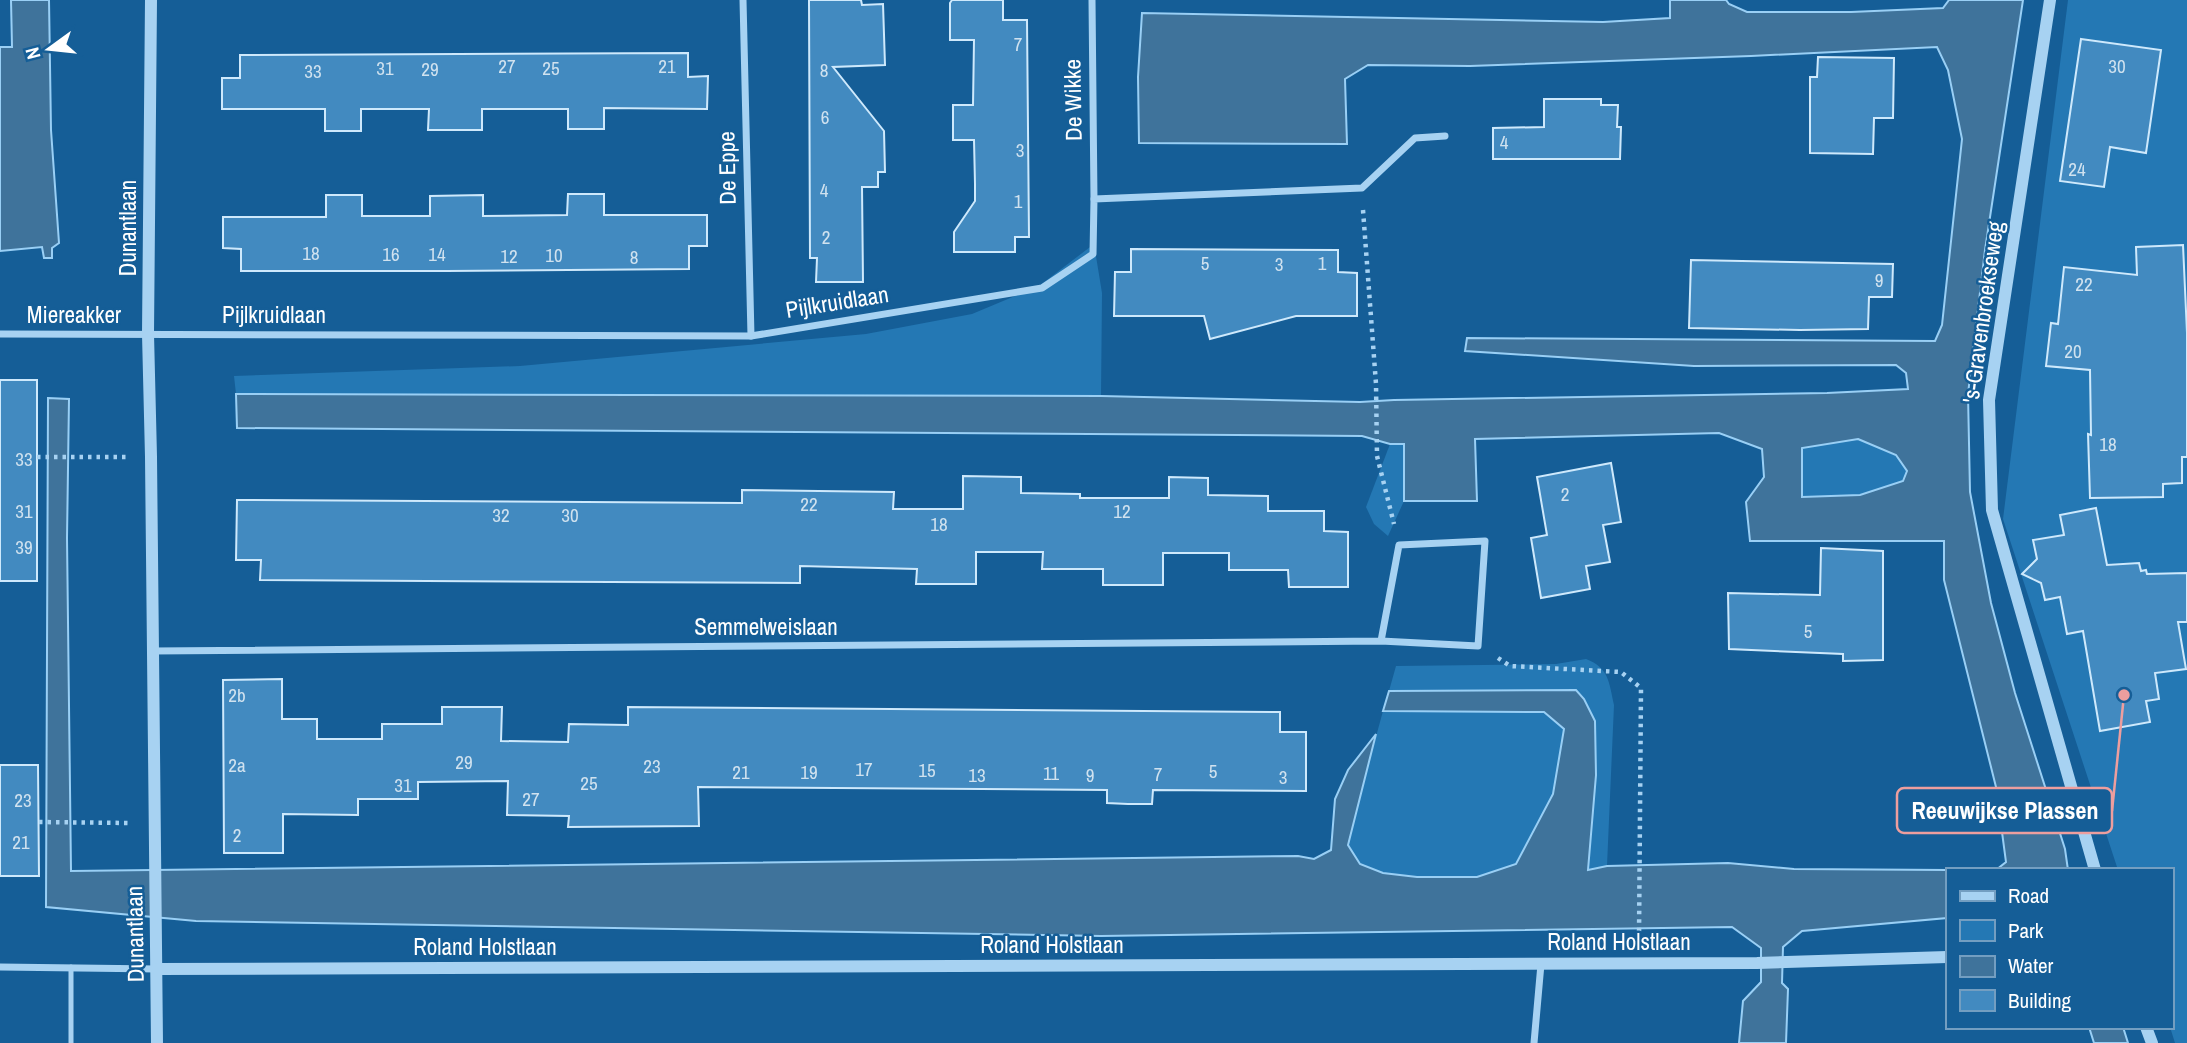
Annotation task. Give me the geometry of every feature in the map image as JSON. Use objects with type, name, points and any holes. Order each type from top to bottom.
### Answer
[{"type":"street","name":"Dunantlaan","points":[[151,0],[148,334],[157,1043]]},
{"type":"street","name":"De Eppe","points":[[743,0],[751,336]]},
{"type":"street","name":"De Wikke","points":[[1091,0],[1094,199]]},
{"type":"street","name":"'s-Gravenbroekseweg","points":[[2050,0],[1990,400],[1992,510],[2094,868]]},
{"type":"street","points":[[1094,199],[1362,188],[1415,138],[1445,136]]},
{"type":"street","name":"Pijlkruidlaan","points":[[148,334],[751,336],[1042,288],[1093,254],[1094,199]]},
{"type":"street","name":"Miereakker","points":[[0,334],[148,334]]},
{"type":"street","points":[[1381,640],[1399,545],[1485,541],[1478,646]]},
{"type":"street","name":"Semmelweislaan","points":[[152,651],[1381,640],[1478,646]]},
{"type":"street","name":"Roland Holstlaan","points":[[157,969],[1757,963],[1946,957]]},
{"type":"street","points":[[1534,1043],[1541,964]]},
{"type":"street","points":[[0,967],[157,969]]},
{"type":"lane","points":[[71,967],[71,1043]]},
{"type":"path","points":[[1362,188],[1376,384],[1377,456],[1399,545]]},
{"type":"path","points":[[37,457],[151,457]]},
{"type":"path","points":[[1478,646],[1510,666],[1621,672],[1641,688],[1639,963]]},
{"type":"path","points":[[39,822],[154,824]]},
{"type":"green space","points":[[2068,0],[2187,0],[2187,1043],[2175,1043],[2171,1029],[2173,1029],[2173,868],[2117,868],[2003,519]]},
{"type":"green space","points":[[1094,244],[1102,293],[1101,396],[236,394],[234,376],[520,366],[866,334],[972,314],[1039,286]]},
{"type":"green space","points":[[1858,439],[1896,455],[1907,471],[1903,481],[1860,495],[1802,497],[1802,448]]},
{"type":"green space","points":[[1390,444],[1404,444],[1404,501],[1388,536],[1374,524],[1366,507]]},
{"type":"green space","points":[[1586,659],[1604,671],[1614,705],[1607,866],[1588,870],[1596,775],[1595,721],[1584,699],[1389,691],[1396,666],[1556,664]]},
{"type":"green space","points":[[1383,711],[1544,712],[1564,729],[1553,794],[1516,864],[1477,877],[1417,877],[1383,873],[1360,864],[1348,845]]},
{"type":"water","points":[[11,0],[49,0],[51,130],[59,243],[52,248],[52,258],[44,258],[42,247],[0,251],[0,47],[12,47]]},
{"type":"water","points":[[1670,0],[1726,0],[1747,12],[1851,12],[1943,8],[1949,0],[2023,0],[1985,250],[1968,394],[1970,492],[1991,603],[2015,693],[2065,849],[2068,868],[1998,868],[2006,862],[1996,787],[1944,580],[1944,541],[1750,541],[1746,502],[1764,477],[1762,449],[1719,433],[1475,439],[1477,501],[1404,501],[1404,444],[1390,444],[1362,436],[237,428],[236,394],[1101,396],[1360,402],[1908,389],[1906,373],[1896,365],[1694,366],[1465,351],[1467,338],[1935,341],[1942,325],[1962,139],[1948,70],[1937,47],[1470,66],[1368,65],[1345,79],[1347,144],[1139,143],[1138,77],[1142,13],[1603,22],[1670,18]],"holes":[[[1858,439],[1896,455],[1907,471],[1903,481],[1860,495],[1802,497],[1802,448]]]},
{"type":"water","points":[[48,398],[69,399],[67,538],[71,871],[1298,856],[1314,859],[1331,850],[1335,799],[1348,770],[1376,734],[1348,845],[1360,864],[1383,873],[1417,877],[1477,877],[1516,864],[1553,794],[1564,729],[1544,712],[1383,711],[1389,691],[1576,690],[1584,699],[1595,721],[1596,775],[1588,870],[1607,866],[1728,863],[1794,869],[1946,870],[1946,918],[1802,931],[1783,947],[1782,983],[1788,989],[1786,1043],[1739,1043],[1743,1001],[1761,982],[1761,948],[1732,927],[1101,936],[196,921],[46,907]]},
{"type":"water","points":[[2090,1029],[2124,1029],[2128,1043],[2094,1043]]},
{"type":"building","points":[[809,0],[861,0],[862,5],[883,4],[885,65],[833,67],[884,131],[885,172],[878,172],[878,187],[862,187],[863,282],[816,282],[817,258],[810,258]]},
{"type":"building","points":[[952,0],[1003,0],[1003,20],[1027,20],[1029,237],[1015,237],[1015,252],[954,252],[954,232],[975,201],[974,140],[953,140],[953,105],[973,105],[974,40],[950,40]]},
{"type":"building","points":[[2081,39],[2161,50],[2146,153],[2110,147],[2104,187],[2060,181]]},
{"type":"building","points":[[688,53],[688,77],[708,76],[707,109],[604,108],[604,129],[568,129],[568,109],[482,109],[482,130],[428,130],[429,109],[361,109],[361,131],[325,131],[325,109],[222,109],[222,78],[240,78],[240,55]]},
{"type":"building","points":[[1818,57],[1894,58],[1893,118],[1874,118],[1873,154],[1810,153],[1810,77],[1817,77]]},
{"type":"building","points":[[1544,99],[1601,99],[1601,105],[1618,105],[1617,127],[1621,127],[1620,159],[1493,159],[1493,128],[1544,127]]},
{"type":"building","points":[[568,194],[604,194],[604,215],[707,215],[707,246],[689,246],[689,269],[447,271],[241,271],[241,249],[223,248],[223,217],[326,217],[326,195],[362,195],[362,216],[430,216],[430,196],[483,195],[483,216],[567,215]]},
{"type":"building","points":[[2183,245],[2187,333],[2187,457],[2182,457],[2182,483],[2163,484],[2163,497],[2090,498],[2090,370],[2046,366],[2051,323],[2058,324],[2064,267],[2137,275],[2136,247]]},
{"type":"building","points":[[1131,249],[1338,250],[1338,272],[1357,273],[1357,316],[1296,316],[1210,339],[1204,316],[1114,316],[1115,272],[1131,272]]},
{"type":"building","points":[[1691,260],[1893,264],[1892,297],[1869,297],[1868,329],[1689,328]]},
{"type":"building","points":[[0,380],[37,380],[37,581],[0,581]]},
{"type":"building","points":[[1611,463],[1621,522],[1603,525],[1610,562],[1586,566],[1590,589],[1541,598],[1531,538],[1547,535],[1537,477]]},
{"type":"building","points":[[963,476],[1021,477],[1021,493],[1080,494],[1080,498],[1169,498],[1169,477],[1208,478],[1208,495],[1268,496],[1268,511],[1324,511],[1324,531],[1348,532],[1348,587],[1289,587],[1288,570],[1229,570],[1229,553],[1163,553],[1163,585],[1103,585],[1103,569],[1042,569],[1043,552],[976,552],[976,584],[916,584],[917,569],[800,566],[800,583],[260,580],[261,560],[236,560],[237,500],[742,503],[742,490],[894,492],[893,509],[963,509]]},
{"type":"building","points":[[2096,508],[2107,565],[2139,563],[2141,571],[2146,570],[2147,574],[2187,573],[2187,622],[2178,622],[2186,669],[2155,673],[2159,699],[2146,701],[2150,722],[2100,731],[2083,631],[2067,634],[2060,597],[2045,600],[2041,583],[2022,574],[2037,559],[2033,540],[2064,535],[2060,515]]},
{"type":"building","points":[[1821,548],[1883,551],[1883,660],[1843,661],[1843,654],[1729,649],[1728,593],[1820,595]]},
{"type":"building","points":[[282,679],[282,719],[317,719],[317,739],[382,739],[382,724],[442,724],[442,707],[502,707],[501,741],[568,742],[569,724],[628,725],[628,707],[1280,712],[1280,732],[1306,732],[1306,791],[1153,790],[1152,804],[1128,804],[1107,803],[1107,790],[698,787],[699,826],[568,827],[569,816],[507,815],[508,781],[418,782],[418,799],[358,799],[358,815],[283,814],[283,853],[224,853],[223,680]]},
{"type":"building","points":[[0,765],[38,765],[39,876],[0,876]]},
{"type":"place","name":"Reeuwijkse Plassen","points":[[2124,695]]}]
